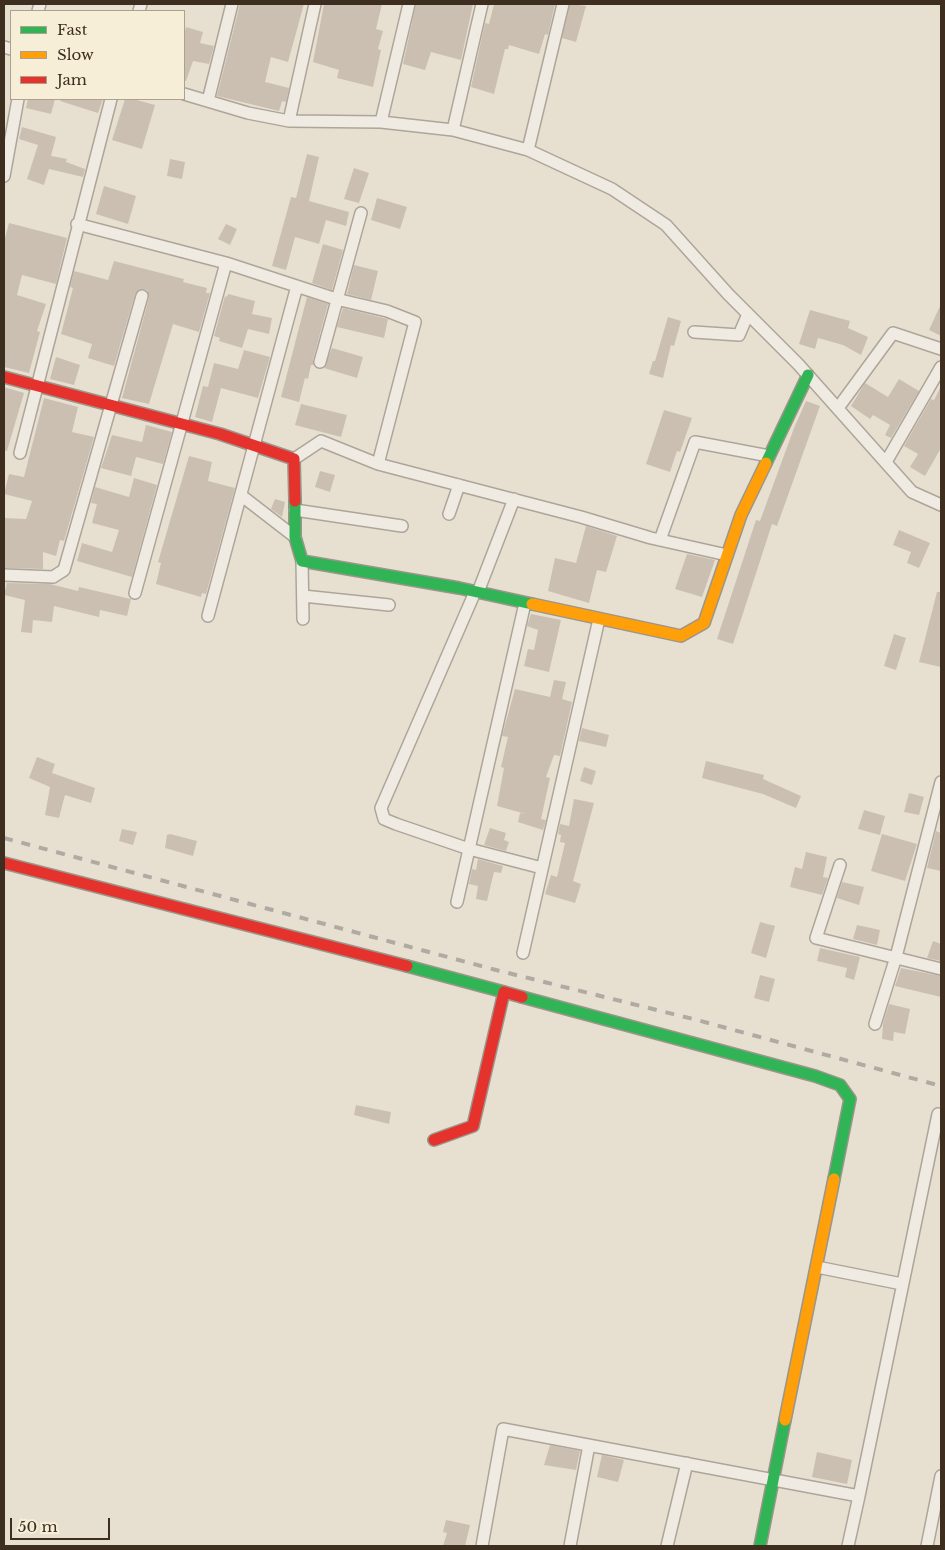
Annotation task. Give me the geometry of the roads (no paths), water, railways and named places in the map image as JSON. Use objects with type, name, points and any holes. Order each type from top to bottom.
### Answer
[{"type":"street","points":[[208,101],[232,4]]},
{"type":"street","points":[[289,121],[315,4]]},
{"type":"street","points":[[381,122],[409,4]]},
{"type":"street","points":[[453,130],[482,4]]},
{"type":"street","points":[[528,150],[563,4]]},
{"type":"street","points":[[185,94],[248,113],[289,121],[381,122],[453,130],[528,150],[612,188],[666,225],[748,314],[808,375],[912,492],[941,505]]},
{"type":"street","points":[[4,176],[7,140],[18,100]]},
{"type":"street","points":[[20,453],[77,224],[111,100]]},
{"type":"street","points":[[320,362],[361,213]]},
{"type":"street","points":[[77,224],[226,263],[336,299],[387,311],[415,322],[378,464]]},
{"type":"street","points":[[134,592],[182,426],[226,263]]},
{"type":"street","points":[[208,616],[242,496],[297,286]]},
{"type":"street","points":[[4,575],[52,577],[64,570],[113,405],[142,296]]},
{"type":"street","points":[[694,332],[738,335],[748,314]]},
{"type":"street","points":[[838,408],[893,333],[941,349]]},
{"type":"street","points":[[886,462],[941,367]]},
{"type":"street","points":[[302,561],[476,592],[681,636],[704,623],[741,515],[808,375]]},
{"type":"street","points":[[4,377],[113,405],[182,426],[256,444],[294,459]]},
{"type":"street","points":[[294,459],[321,441],[378,464],[459,484],[660,540],[728,555]]},
{"type":"street","points":[[660,540],[695,442],[769,456]]},
{"type":"street","points":[[294,459],[295,537],[302,561],[304,619]]},
{"type":"street","points":[[449,514],[459,484]]},
{"type":"street","points":[[242,496],[295,537]]},
{"type":"street","points":[[514,499],[476,592],[381,808],[384,819],[469,850],[542,868]]},
{"type":"street","points":[[295,510],[402,526]]},
{"type":"street","points":[[303,596],[389,605]]},
{"type":"street","points":[[456,902],[525,603]]},
{"type":"street","points":[[523,953],[599,619]]},
{"type":"street","points":[[875,1024],[896,957],[941,782]]},
{"type":"street","points":[[4,863],[337,947],[806,1073],[840,1085],[850,1099],[760,1546]]},
{"type":"street","points":[[840,865],[816,938],[941,969]]},
{"type":"street","points":[[434,1140],[473,1126],[504,992]]},
{"type":"street","points":[[848,1546],[938,1114]]},
{"type":"street","points":[[817,1267],[902,1284]]},
{"type":"street","points":[[482,1546],[503,1429],[859,1496]]},
{"type":"street","points":[[570,1546],[589,1445]]},
{"type":"street","points":[[667,1546],[687,1463]]},
{"type":"street","points":[[927,1546],[941,1476]]},
{"type":"railway","points":[[4,838],[496,970],[697,1020],[941,1086]]}]
